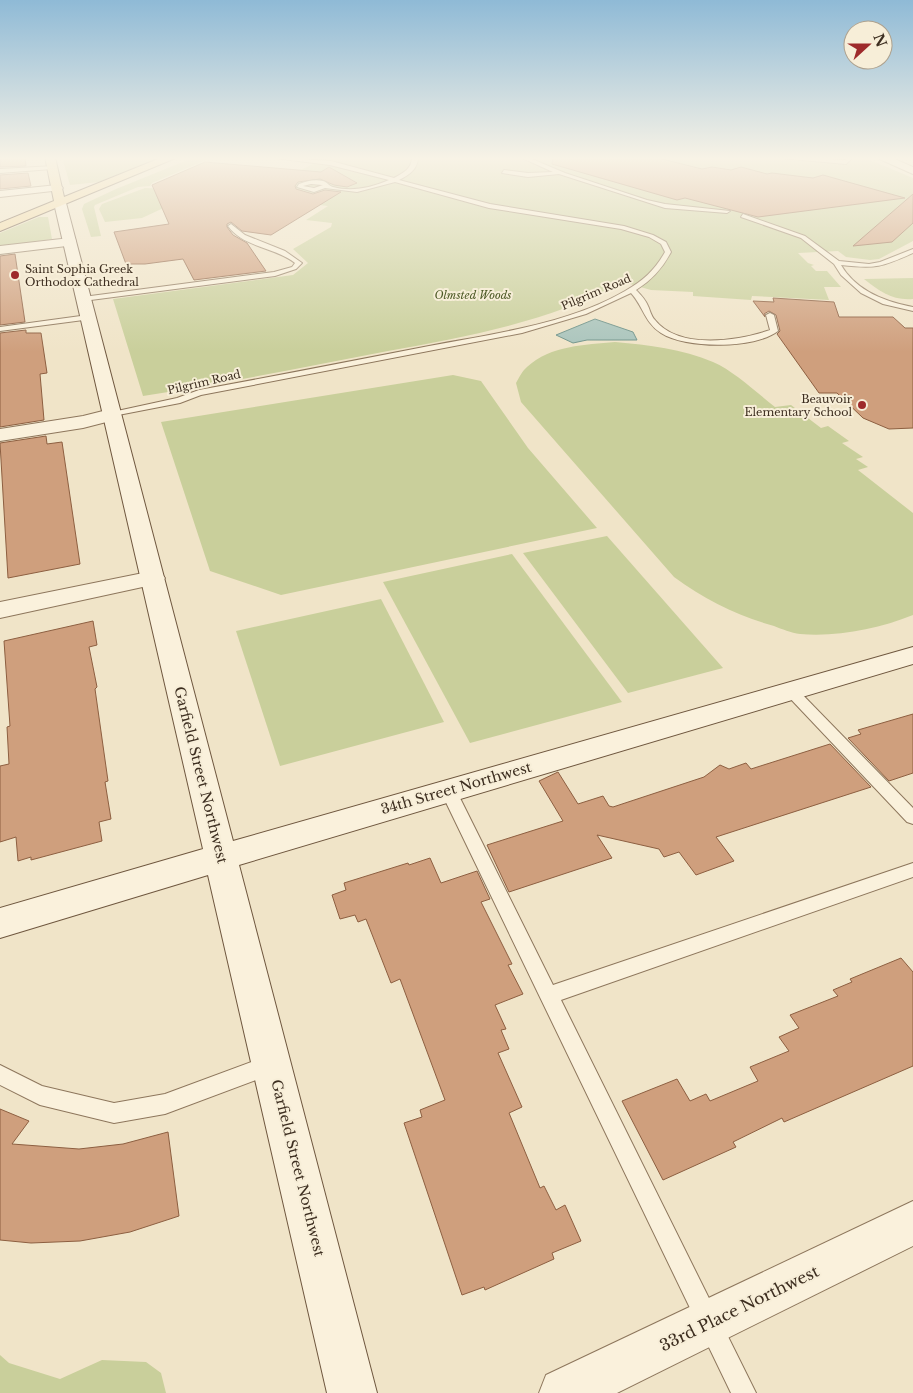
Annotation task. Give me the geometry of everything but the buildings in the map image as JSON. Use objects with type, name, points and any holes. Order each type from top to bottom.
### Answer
[{"type":"main road","points":[[0,227],[12,222]]},
{"type":"main road","name":"Garfield Street Northwest","points":[[65,222],[111,415],[273,1064],[352,1393]]},
{"type":"main road","points":[[0,250],[70,242]]},
{"type":"main road","points":[[0,435],[83,422],[111,415]]},
{"type":"main road","points":[[0,610],[153,578]]},
{"type":"main road","name":"34th Street Northwest","points":[[0,923],[913,655]]},
{"type":"main road","name":"33rd Place Northwest","points":[[564,1393],[913,1223]]},
{"type":"lane","name":"Pilgrim Road","points":[[111,415],[180,400],[200,393],[522,331],[564,318],[633,291],[664,263],[668,252],[664,243],[651,236],[596,222]]},
{"type":"lane","points":[[761,222],[803,237],[837,263],[869,266],[882,264],[913,251]]},
{"type":"lane","points":[[0,329],[86,308],[275,274],[294,268],[299,263],[291,255],[278,249],[244,238],[235,232],[231,226]]},
{"type":"lane","points":[[837,263],[839,269],[863,292],[887,303],[913,311]]},
{"type":"lane","points":[[633,291],[643,301],[647,315],[654,325],[676,337],[705,343],[740,342],[774,331],[770,315]]},
{"type":"lane","points":[[790,690],[913,818]]},
{"type":"lane","points":[[448,790],[744,1393]]},
{"type":"lane","points":[[550,995],[913,870]]},
{"type":"lane","points":[[0,1075],[40,1096],[114,1113],[165,1104],[273,1064]]},
{"type":"green space","points":[[27,222],[49,222],[52,239],[0,247],[0,233]]},
{"type":"green space","points":[[86,222],[98,222],[101,236],[91,237]]},
{"type":"green space","name":"Olmsted Woods","points":[[323,222],[913,222],[913,241],[879,259],[870,260],[846,257],[838,251],[798,253],[808,263],[814,265],[811,266],[816,271],[827,271],[841,287],[824,287],[829,300],[752,296],[751,300],[693,296],[693,292],[651,290],[623,282],[567,308],[508,326],[448,340],[266,375],[143,396],[113,299],[293,275],[308,263],[293,249],[331,227],[332,223]]},
{"type":"green space","points":[[913,278],[913,299],[893,297],[864,279]]},
{"type":"green space","points":[[615,342],[665,348],[713,362],[737,377],[775,407],[791,405],[821,428],[828,426],[849,441],[842,443],[863,457],[856,459],[868,467],[858,470],[913,513],[913,615],[858,631],[814,635],[797,633],[748,617],[722,606],[674,577],[521,402],[516,383],[525,369],[547,354],[580,345]]},
{"type":"green space","points":[[453,375],[481,381],[528,448],[597,528],[281,595],[210,571],[161,422]]},
{"type":"green space","points":[[607,536],[723,668],[628,693],[523,553]]},
{"type":"green space","points":[[512,554],[622,702],[470,743],[383,582]]},
{"type":"green space","points":[[381,599],[444,722],[280,766],[236,631]]},
{"type":"green space","points":[[0,1355],[9,1363],[60,1379],[102,1360],[146,1362],[161,1373],[166,1393],[0,1393]]},
{"type":"water","points":[[595,319],[633,332],[637,340],[587,340],[573,343],[556,335]]},
{"type":"place","name":"Saint Sophia Greek Orthodox Cathedral","points":[[15,275]]},
{"type":"place","name":"Beauvoir Elementary School","points":[[862,405]]}]
